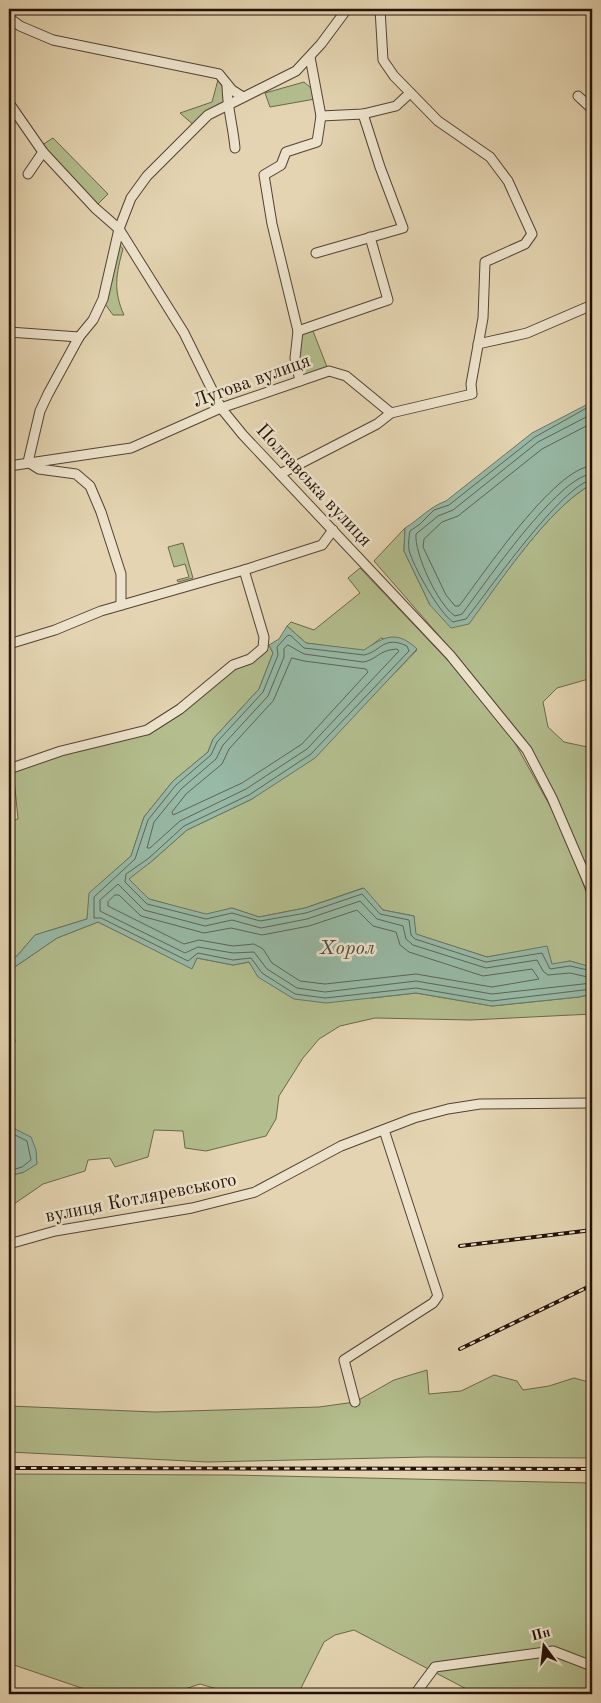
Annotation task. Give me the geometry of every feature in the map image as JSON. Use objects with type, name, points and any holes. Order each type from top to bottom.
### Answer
[{"type":"street","points":[[121,605],[121,574],[101,512],[90,486],[76,474],[39,469],[28,462],[40,411],[79,337],[93,320],[103,299],[119,229],[131,198],[147,176],[208,115],[296,71],[310,57],[347,9]]},
{"type":"street","points":[[280,474],[377,424],[390,413],[472,394],[483,318],[485,262],[525,244],[532,234],[508,181],[490,157],[438,121],[410,93],[383,60],[380,9]]},
{"type":"street","points":[[9,18],[20,26],[53,40],[219,74],[227,85],[243,97]]},
{"type":"street","points":[[300,381],[294,358],[298,330],[272,224],[264,175],[281,165],[286,152],[317,142],[321,116],[310,57]]},
{"type":"street","points":[[227,85],[227,106],[234,128],[235,148]]},
{"type":"street","points":[[321,116],[363,114],[396,106],[410,93]]},
{"type":"street","points":[[578,96],[592,109]]},
{"type":"street","name":"Полтавська вулиця","points":[[9,103],[43,152],[95,208],[119,229],[184,333],[221,408],[242,435],[450,655],[527,750],[552,798],[592,891]]},
{"type":"street","points":[[316,252],[403,228],[363,114]]},
{"type":"street","points":[[28,174],[43,152]]},
{"type":"street","points":[[298,330],[388,300],[370,237]]},
{"type":"street","points":[[478,344],[528,333],[592,305]]},
{"type":"street","points":[[9,332],[79,337]]},
{"type":"street","name":"Лугова вулиця","points":[[9,466],[131,448],[221,408],[329,371],[346,376],[390,413]]},
{"type":"street","points":[[9,644],[55,630],[121,605],[244,570],[322,545],[333,530]]},
{"type":"street","points":[[9,770],[61,751],[147,730],[180,709],[233,665],[250,659],[263,648],[264,637],[244,570]]},
{"type":"street","name":"вулиця Котляревського","points":[[9,1244],[54,1232],[192,1208],[255,1192],[341,1146],[414,1118],[448,1109],[480,1104],[592,1103]]},
{"type":"street","points":[[356,1402],[344,1360],[433,1303],[438,1296],[384,1130]]},
{"type":"street","points":[[415,1694],[436,1667],[552,1651],[592,1666]]},
{"type":"shaded area","points":[[218,80],[227,93],[227,106],[196,127],[180,113],[212,102]]},
{"type":"shaded area","points":[[304,82],[311,88],[315,99],[270,107],[265,93]]},
{"type":"shaded area","points":[[53,138],[108,194],[97,205],[42,145]]},
{"type":"shaded area","points":[[119,244],[123,249],[117,275],[117,290],[124,315],[113,315],[105,304]]},
{"type":"shaded area","points":[[311,326],[327,367],[323,370],[299,376],[298,331]]},
{"type":"shaded area","points":[[592,484],[592,678],[557,688],[543,702],[548,727],[564,742],[592,748],[592,879],[532,749],[455,654],[374,561],[405,528],[404,551],[430,605],[468,624],[509,568],[542,528],[575,495]]},
{"type":"shaded area","points":[[183,543],[193,578],[178,582],[177,580],[189,577],[185,564],[174,567],[168,547]]},
{"type":"shaded area","points":[[360,568],[456,669],[510,734],[564,831],[592,908],[592,968],[570,961],[552,965],[547,947],[487,957],[415,934],[414,916],[383,910],[363,888],[305,908],[259,917],[232,908],[206,915],[149,899],[128,878],[152,861],[187,830],[252,799],[384,684],[417,650],[381,638],[364,651],[306,643],[287,626],[291,622],[314,630],[360,593],[348,578]]},
{"type":"shaded area","points":[[269,645],[273,653],[259,689],[213,739],[208,752],[173,781],[144,817],[131,856],[90,893],[87,919],[35,935],[17,956],[9,959],[9,821],[18,819],[13,768],[147,730]]},
{"type":"shaded area","points":[[98,922],[192,968],[197,958],[233,965],[249,962],[259,977],[372,998],[416,993],[492,1006],[592,994],[592,1014],[471,1020],[375,1018],[340,1026],[319,1039],[303,1058],[279,1096],[276,1119],[266,1136],[206,1151],[185,1148],[183,1131],[154,1130],[148,1157],[115,1167],[110,1158],[88,1160],[85,1171],[43,1184],[14,1204],[9,1205],[9,1176],[24,1172],[9,1123],[9,1061],[15,1041],[9,1009],[9,971],[57,938]]},
{"type":"shaded area","points":[[427,1370],[429,1394],[461,1391],[494,1375],[517,1381],[523,1390],[549,1386],[574,1378],[592,1383],[592,1458],[426,1457],[208,1462],[9,1452],[9,1406],[155,1412],[319,1407],[355,1402],[394,1380]]},
{"type":"shaded area","points":[[9,1474],[231,1475],[592,1483],[592,1694],[476,1694],[354,1630],[335,1635],[324,1642],[298,1694],[218,1694],[217,1689],[200,1684],[170,1694],[99,1694],[14,1665],[9,1662]]},
{"type":"water","points":[[592,398],[592,484],[575,495],[542,528],[469,624],[451,628],[430,605],[404,551],[405,528],[435,506],[446,501],[532,433],[586,405]]},
{"type":"water","name":"Хорол","points":[[287,626],[306,643],[364,650],[378,641],[397,637],[410,643],[417,649],[315,758],[252,799],[187,830],[129,879],[149,899],[206,914],[232,908],[259,917],[305,908],[364,888],[383,910],[414,916],[416,934],[487,957],[547,946],[552,964],[570,961],[591,967],[592,994],[492,1006],[416,993],[326,1003],[294,999],[258,977],[249,962],[233,965],[197,958],[192,969],[98,922],[57,938],[9,971],[9,959],[17,956],[35,935],[87,919],[89,893],[131,856],[144,817],[173,781],[208,752],[213,739],[259,689],[273,653],[269,645],[279,639]]},
{"type":"water","points":[[9,1009],[15,1041],[9,1061]]},
{"type":"water","points":[[9,1123],[11,1127],[31,1137],[36,1150],[37,1164],[24,1172],[9,1176]]},
{"type":"railway","points":[[460,1246],[592,1230]]},
{"type":"railway","points":[[460,1349],[592,1285]]},
{"type":"railway","points":[[9,1468],[592,1469]]}]
